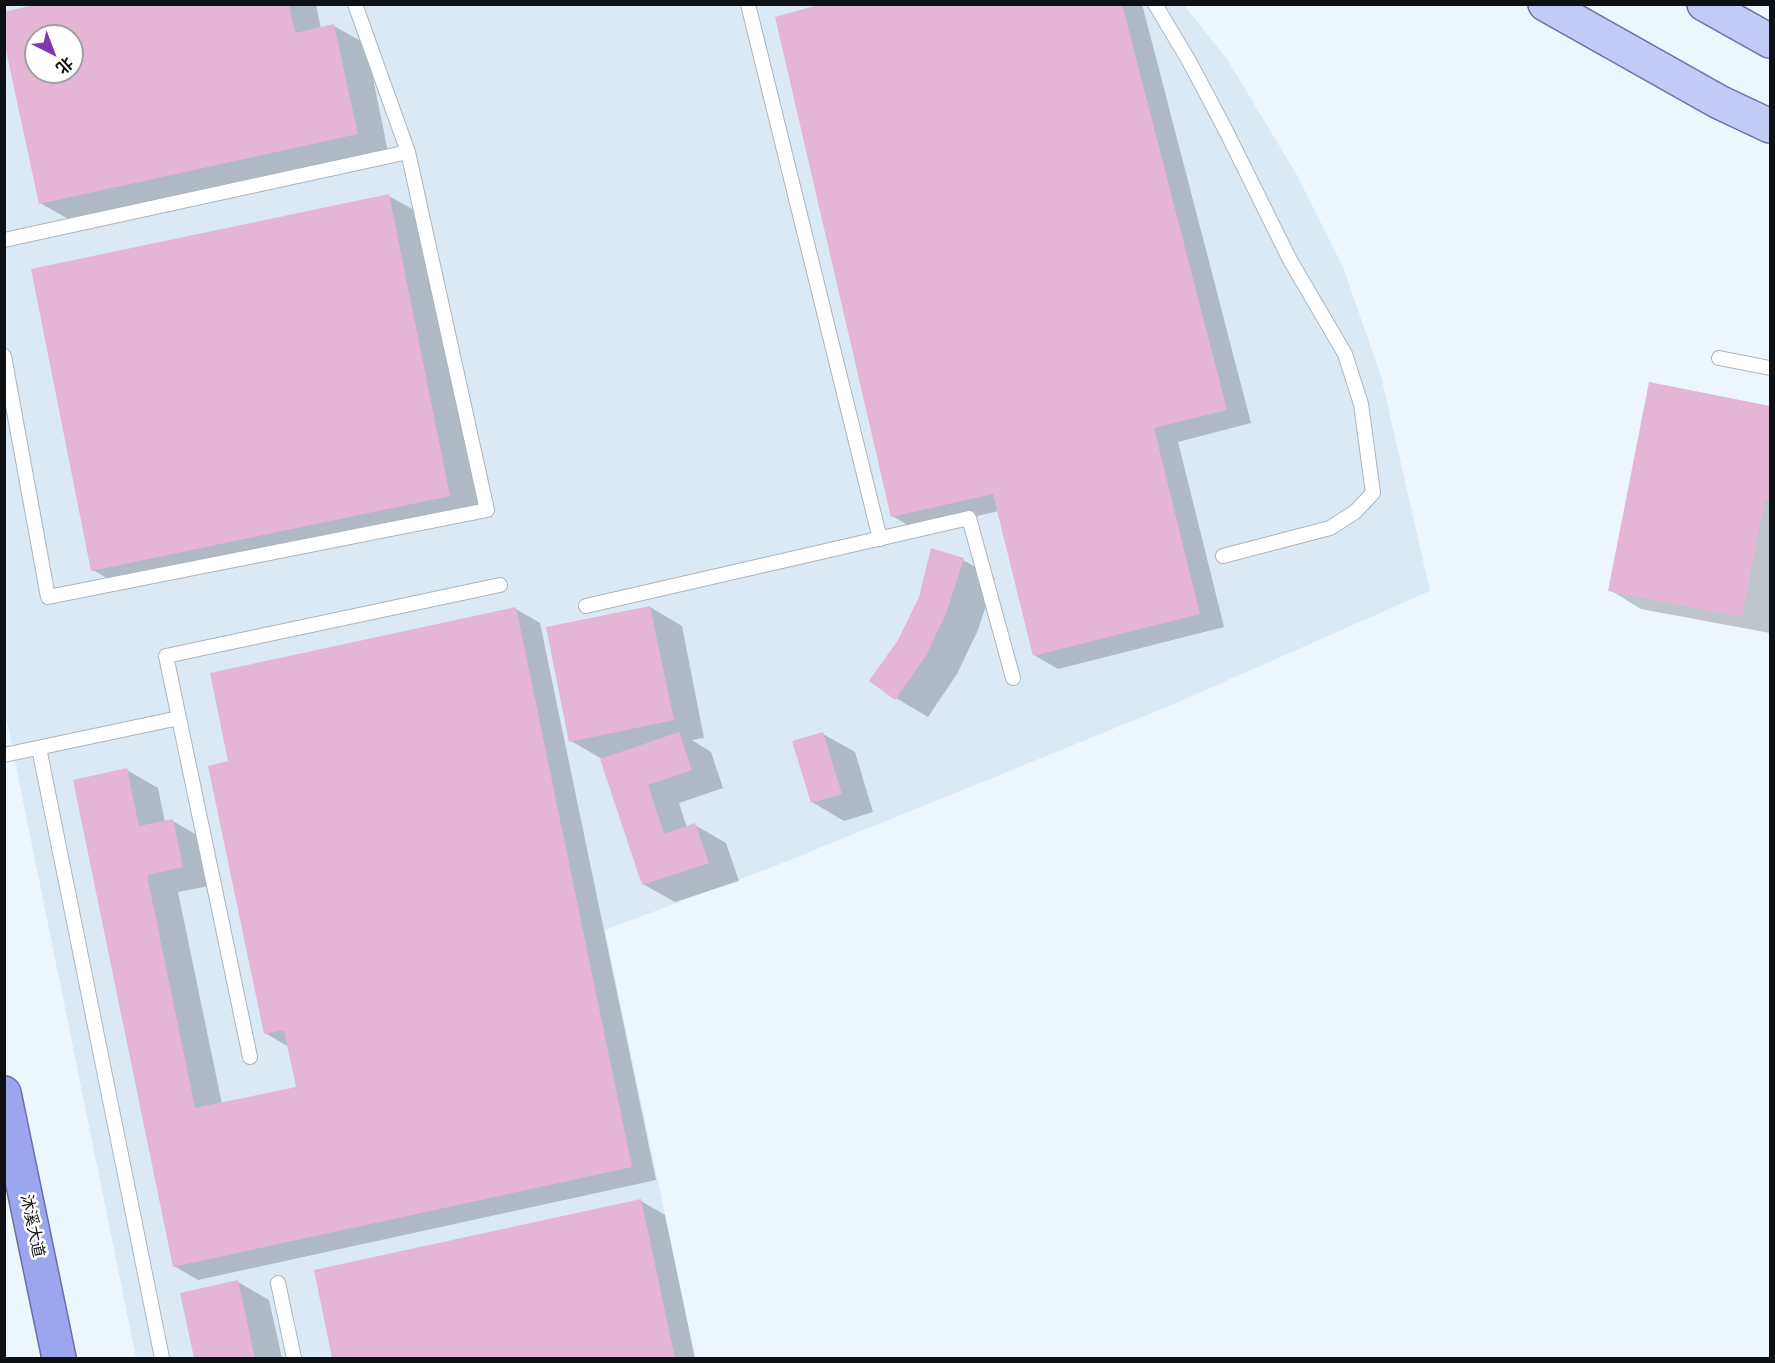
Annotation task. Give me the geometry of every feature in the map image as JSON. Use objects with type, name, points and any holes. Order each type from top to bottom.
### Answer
[{"type":"highway","name":"沐溪大道","points":[[4,1093],[59,1359]]},
{"type":"main road","points":[[1545,4],[1719,102],[1770,126]]},
{"type":"main road","points":[[1704,4],[1770,41]]},
{"type":"lane","points":[[4,356],[48,597],[487,510],[408,152],[355,4]]},
{"type":"lane","points":[[748,4],[880,539]]},
{"type":"lane","points":[[1155,4],[1219,117],[1290,260],[1345,354],[1361,404],[1373,493],[1355,512],[1330,528],[1223,556]]},
{"type":"lane","points":[[5,236],[408,152]]},
{"type":"lane","points":[[1719,358],[1770,368]]},
{"type":"lane","points":[[586,606],[969,518],[1012,678]]},
{"type":"lane","points":[[250,1057],[166,656],[500,585]]},
{"type":"lane","points":[[4,755],[179,718]]},
{"type":"lane","points":[[39,748],[162,1359]]},
{"type":"lane","points":[[278,1283],[294,1359]]},
{"type":"shaded area","points":[[4,5],[1184,5],[1227,59],[1297,175],[1343,267],[1381,376],[1430,591],[1167,707],[780,864],[605,930],[695,1358],[136,1358],[5,712]]},
{"type":"building","points":[[38,4],[289,4],[295,33],[334,24],[358,134],[39,204],[4,41],[4,12]]},
{"type":"building","points":[[822,4],[1122,4],[1227,410],[1154,428],[1200,614],[1033,656],[993,494],[891,517],[775,17]]},
{"type":"building","points":[[389,194],[450,496],[91,571],[31,269]]},
{"type":"building","points":[[1649,382],[1770,406],[1770,500],[1765,499],[1742,617],[1608,591]]},
{"type":"building","points":[[931,548],[964,558],[947,611],[926,656],[895,700],[869,681],[898,640],[919,597]]},
{"type":"building","points":[[650,606],[674,720],[569,742],[546,627]]},
{"type":"building","points":[[516,607],[632,1167],[173,1267],[73,780],[127,768],[139,826],[173,819],[183,867],[147,875],[195,1108],[296,1087],[284,1030],[264,1034],[208,766],[228,761],[210,673]]},
{"type":"building","points":[[679,732],[692,770],[648,785],[664,834],[695,823],[709,863],[642,885],[600,759]]},
{"type":"building","points":[[823,732],[842,794],[811,803],[792,741]]},
{"type":"building","points":[[641,1199],[675,1358],[332,1358],[314,1270]]},
{"type":"building","points":[[238,1280],[255,1358],[194,1358],[180,1293]]}]
